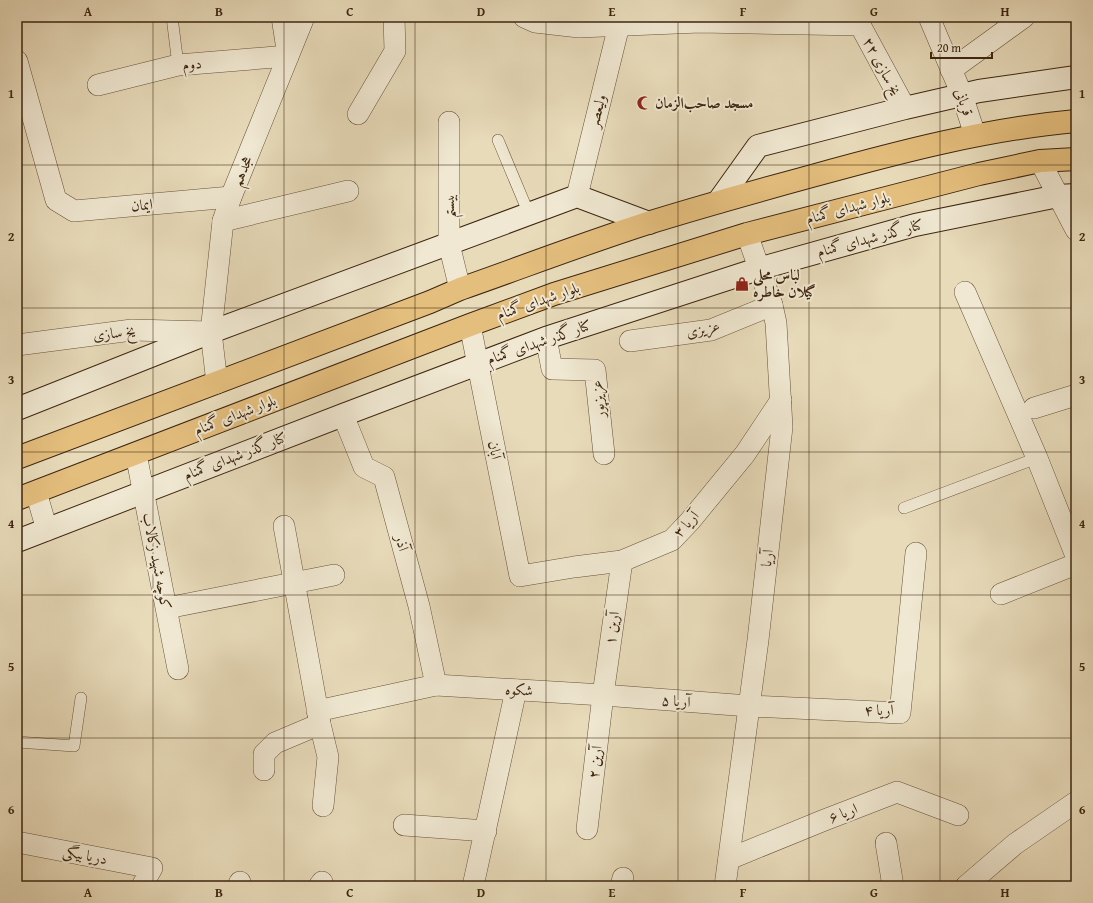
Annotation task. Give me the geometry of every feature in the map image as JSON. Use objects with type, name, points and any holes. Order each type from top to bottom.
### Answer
[{"type":"highway","points":[[17,458],[430,302],[460,289],[648,223],[718,202],[916,148],[975,135],[1039,124],[1076,121]]},
{"type":"highway","name":"بلوار شهدای گمنام","points":[[27,495],[554,294],[747,234],[980,174],[1040,161],[1076,159]]},
{"type":"street","points":[[282,17],[288,56]]},
{"type":"street","name":"هجدهم","points":[[217,383],[211,332],[223,221],[231,197],[304,17]]},
{"type":"street","points":[[358,114],[395,51],[394,17]]},
{"type":"street","points":[[524,17],[535,22],[579,27],[620,21]]},
{"type":"street","name":"قربانی","points":[[929,17],[962,95],[975,135]]},
{"type":"street","name":"قربانی","points":[[951,70],[1024,17]]},
{"type":"street","name":"یخ سازی ۲۲","points":[[620,21],[860,25],[905,108]]},
{"type":"street","name":"ولیعصر","points":[[577,196],[620,21]]},
{"type":"street","name":"دوم","points":[[98,85],[178,65],[288,56]]},
{"type":"street","name":"ایمان","points":[[17,61],[56,200],[74,212],[231,197]]},
{"type":"street","points":[[718,202],[758,146],[905,108],[979,91],[1076,76]]},
{"type":"street","name":"بیستم","points":[[449,122],[449,244],[460,289]]},
{"type":"street","points":[[1040,161],[1067,195],[1076,230]]},
{"type":"street","points":[[223,221],[348,191]]},
{"type":"street","name":"کنار گذر شهدای گمنام","points":[[17,541],[546,338],[758,269],[915,224],[1067,195]]},
{"type":"street","points":[[17,409],[211,332],[577,196],[648,223]]},
{"type":"street","name":"آریا","points":[[725,886],[749,706],[782,427],[776,323],[772,305],[758,269],[747,234]]},
{"type":"street","points":[[965,292],[1037,458],[1076,556]]},
{"type":"street","name":"عزیزی","points":[[630,341],[711,330],[772,305]]},
{"type":"street","name":"آبان","points":[[470,325],[520,576]]},
{"type":"street","name":"یخ سازی","points":[[17,345],[132,330],[211,332]]},
{"type":"street","name":"عزیزپور","points":[[546,338],[552,369],[595,370],[604,454]]},
{"type":"street","points":[[1034,408],[1076,395]]},
{"type":"street","name":"آریا ۳","points":[[520,576],[574,566],[622,561],[672,540],[690,522],[745,454],[781,400]]},
{"type":"street","name":"آذر","points":[[343,415],[364,467],[384,477],[419,606],[436,685]]},
{"type":"street","name":"کوچه شهید زکالاب","points":[[136,454],[178,668]]},
{"type":"street","points":[[27,495],[47,530]]},
{"type":"street","points":[[284,526],[318,718],[328,757],[323,806]]},
{"type":"street","name":"آریا ۴","points":[[749,706],[900,713],[916,553]]},
{"type":"street","name":"آرین ۱","points":[[603,695],[622,561]]},
{"type":"street","points":[[1001,594],[1076,564]]},
{"type":"street","points":[[167,608],[334,575]]},
{"type":"street","name":"شکوه","points":[[264,770],[264,754],[275,743],[318,718],[436,685],[603,695]]},
{"type":"street","points":[[474,886],[516,690]]},
{"type":"street","name":"آریا ۵","points":[[603,695],[749,706]]},
{"type":"street","name":"آرین ۲","points":[[587,829],[603,695]]},
{"type":"street","name":"اریا ۶","points":[[729,859],[822,820],[897,792],[958,815]]},
{"type":"street","points":[[966,886],[1015,844],[1076,802]]},
{"type":"street","points":[[404,824],[486,831]]},
{"type":"street","name":"دریا بیگی","points":[[17,842],[147,877]]},
{"type":"street","points":[[886,843],[893,886]]},
{"type":"lane","points":[[172,17],[178,65]]},
{"type":"lane","points":[[498,140],[528,214]]},
{"type":"lane","points":[[904,508],[1037,458]]},
{"type":"lane","points":[[17,742],[74,746],[80,698]]},
{"type":"place","name":"مسجد صاحب‌الزمان","points":[[644,103]]},
{"type":"place","name":"لباس محلی گیلان خاطره","points":[[742,284]]}]
